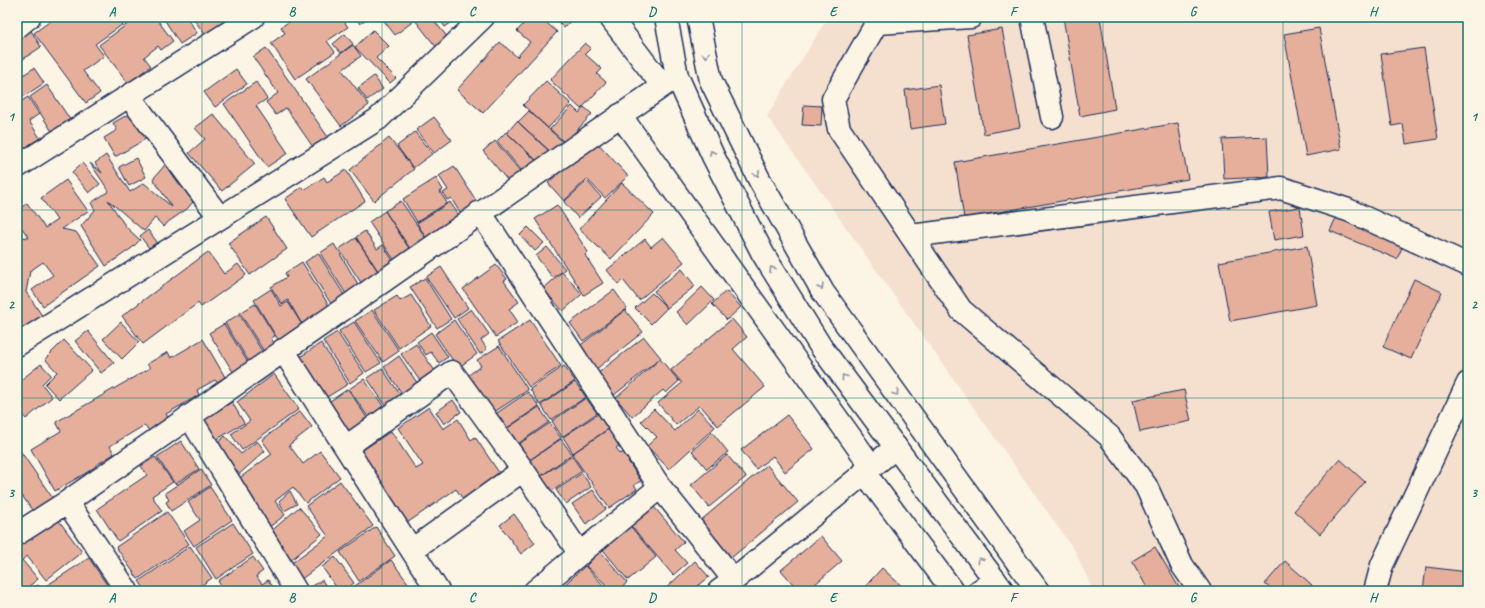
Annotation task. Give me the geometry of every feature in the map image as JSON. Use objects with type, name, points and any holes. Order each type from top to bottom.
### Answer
[{"type":"street","points":[[17,27],[29,17]]},
{"type":"street","points":[[17,168],[253,17]]},
{"type":"street","points":[[17,345],[378,119],[483,17]]},
{"type":"street","points":[[610,17],[669,80],[713,156],[763,254],[821,347],[896,448],[992,587]]},
{"type":"street","points":[[666,17],[669,80]]},
{"type":"street","points":[[698,17],[711,81],[760,179],[823,292],[1038,591]]},
{"type":"street","points":[[971,17],[878,20],[833,99],[839,129],[960,310],[1109,436],[1146,486],[1182,565],[1200,591]]},
{"type":"street","points":[[1032,17],[1052,117]]},
{"type":"street","points":[[17,534],[67,502],[669,80]]},
{"type":"street","points":[[129,96],[220,218]]},
{"type":"street","points":[[620,115],[953,591]]},
{"type":"street","points":[[911,236],[1281,188],[1348,210],[1468,265]]},
{"type":"street","points":[[480,212],[726,585],[896,448]]},
{"type":"street","points":[[283,350],[438,591]]},
{"type":"street","points":[[346,447],[452,372],[523,470],[580,554]]},
{"type":"street","points":[[1375,591],[1382,565],[1468,383]]},
{"type":"street","points":[[189,416],[296,591]]},
{"type":"street","points":[[412,550],[523,470]]},
{"type":"street","points":[[535,591],[660,487]]},
{"type":"street","points":[[67,502],[127,591]]},
{"type":"shaded area","points":[[828,17],[1468,17],[1468,591],[1093,591],[1075,551],[767,116]]},
{"type":"building","points":[[56,17],[133,17],[95,44],[104,56],[83,71],[100,93],[86,103],[34,33]]},
{"type":"building","points":[[137,17],[158,17],[156,18],[173,41],[161,50],[158,46],[144,57],[151,66],[128,83],[99,45]]},
{"type":"building","points":[[168,17],[187,17],[197,33],[180,44],[164,19]]},
{"type":"building","points":[[192,17],[227,17],[223,20],[228,27],[210,41]]},
{"type":"building","points":[[296,17],[341,17],[348,27],[327,41],[335,52],[295,79],[271,43],[285,33],[281,27]]},
{"type":"building","points":[[355,17],[370,17],[360,24]]},
{"type":"building","points":[[381,17],[431,17],[449,39],[437,48],[415,20],[395,35]]},
{"type":"building","points":[[438,17],[459,17],[445,27]]},
{"type":"building","points":[[530,17],[540,17],[557,32],[483,113],[457,90],[500,42],[517,57],[530,42],[517,31]]},
{"type":"building","points":[[553,17],[574,17],[564,28]]},
{"type":"building","points":[[1063,17],[1100,17],[1115,109],[1080,116]]},
{"type":"building","points":[[1319,28],[1341,149],[1306,156],[1284,34]]},
{"type":"building","points":[[30,29],[41,47],[23,59],[17,51],[17,38]]},
{"type":"building","points":[[1002,29],[1020,127],[984,134],[967,35]]},
{"type":"building","points":[[373,30],[389,46],[376,58],[396,78],[390,83],[355,47]]},
{"type":"building","points":[[345,34],[353,44],[341,53],[333,44]]},
{"type":"building","points":[[585,43],[591,48],[585,54],[602,69],[597,74],[606,82],[581,109],[550,80]]},
{"type":"building","points":[[353,45],[361,56],[342,70],[369,105],[341,126],[306,79]]},
{"type":"building","points":[[266,48],[328,137],[313,147],[286,108],[276,115],[266,102],[278,93],[253,57]]},
{"type":"building","points":[[1424,48],[1438,139],[1406,144],[1403,124],[1392,126],[1381,54]]},
{"type":"building","points":[[17,67],[23,75],[34,68],[44,83],[17,101]]},
{"type":"building","points":[[236,69],[247,84],[215,107],[204,92]]},
{"type":"building","points":[[374,76],[383,89],[367,100],[358,88]]},
{"type":"building","points":[[546,81],[571,104],[548,128],[523,105]]},
{"type":"building","points":[[256,82],[267,99],[256,106],[288,153],[267,167],[224,104]]},
{"type":"building","points":[[47,85],[71,121],[53,133],[30,97]]},
{"type":"building","points":[[939,85],[945,124],[910,129],[905,90]]},
{"type":"building","points":[[28,97],[39,114],[29,121],[40,138],[29,145],[32,149],[17,159],[17,104]]},
{"type":"building","points":[[804,105],[822,106],[821,126],[802,125]]},
{"type":"building","points":[[572,106],[579,113],[584,107],[592,114],[565,143],[550,129]]},
{"type":"building","points":[[134,111],[149,137],[115,157],[104,138],[117,130],[113,123]]},
{"type":"building","points":[[529,111],[563,142],[553,154],[518,122]]},
{"type":"building","points":[[213,114],[255,164],[222,191],[189,153],[205,139],[195,128]]},
{"type":"building","points":[[434,117],[452,140],[434,153],[416,130]]},
{"type":"building","points":[[517,121],[551,153],[541,165],[507,133]]},
{"type":"building","points":[[1178,123],[1188,179],[964,218],[955,162]]},
{"type":"building","points":[[415,132],[432,154],[413,168],[397,146]]},
{"type":"building","points":[[506,132],[540,164],[526,176],[497,141]]},
{"type":"building","points":[[1267,137],[1269,177],[1224,179],[1222,139]]},
{"type":"building","points":[[389,138],[414,169],[374,201],[350,170]]},
{"type":"building","points":[[595,140],[628,176],[605,198],[587,179],[564,201],[548,183]]},
{"type":"building","points":[[495,141],[525,177],[513,187],[483,151]]},
{"type":"building","points":[[106,155],[130,192],[144,183],[172,207],[153,179],[170,159],[198,196],[187,209],[168,222],[164,227],[155,218],[144,231],[108,200],[126,227],[140,240],[132,248],[106,266],[81,226],[95,210],[91,203],[109,191],[90,163],[102,173],[95,163]]},
{"type":"building","points":[[136,158],[146,177],[129,186],[119,167]]},
{"type":"building","points":[[82,163],[100,184],[89,193],[72,172]]},
{"type":"building","points":[[454,166],[479,205],[462,216],[451,198],[447,200],[443,193],[448,190],[439,176]]},
{"type":"building","points":[[346,170],[365,201],[311,237],[285,199],[302,187],[304,190],[324,177],[327,182]]},
{"type":"building","points":[[436,178],[443,190],[440,192],[447,203],[417,222],[403,199]]},
{"type":"building","points":[[66,180],[88,211],[62,229],[76,232],[100,266],[43,306],[32,290],[53,275],[43,262],[30,271],[26,292],[43,317],[28,328],[17,325],[17,236],[29,238],[17,221],[17,211],[27,203],[45,228],[57,220],[41,198]]},
{"type":"building","points":[[587,181],[601,197],[578,218],[564,202]]},
{"type":"building","points":[[622,183],[654,214],[611,259],[579,229]]},
{"type":"building","points":[[401,201],[429,243],[413,253],[385,211]]},
{"type":"building","points":[[450,202],[462,220],[428,241],[417,223]]},
{"type":"building","points":[[557,205],[588,252],[585,255],[603,283],[584,295],[535,219]]},
{"type":"building","points":[[1300,207],[1304,235],[1274,240],[1269,212]]},
{"type":"building","points":[[385,211],[412,253],[397,264],[369,222]]},
{"type":"building","points":[[1338,213],[1405,241],[1397,259],[1330,231]]},
{"type":"building","points":[[266,217],[287,249],[250,275],[228,243]]},
{"type":"building","points":[[528,227],[544,243],[535,251],[520,235]]},
{"type":"building","points":[[148,230],[157,242],[149,248],[140,236]]},
{"type":"building","points":[[365,231],[377,249],[383,245],[395,264],[380,274],[356,237]]},
{"type":"building","points":[[663,237],[684,262],[639,300],[623,280],[618,284],[607,270],[645,239],[651,247]]},
{"type":"building","points":[[356,238],[379,273],[362,284],[339,249]]},
{"type":"building","points":[[334,244],[361,289],[348,297],[320,253]]},
{"type":"building","points":[[1307,246],[1317,305],[1230,321],[1219,262]]},
{"type":"building","points":[[547,247],[565,269],[553,278],[536,256]]},
{"type":"building","points":[[208,252],[224,274],[238,264],[246,275],[201,307],[198,303],[143,344],[122,316]]},
{"type":"building","points":[[318,253],[346,298],[333,307],[305,262]]},
{"type":"building","points":[[302,262],[331,309],[303,326],[288,300],[282,304],[271,287],[287,277],[285,273]]},
{"type":"building","points":[[496,265],[507,279],[504,281],[519,302],[509,309],[518,322],[496,337],[463,289]]},
{"type":"building","points":[[441,267],[468,308],[454,318],[426,277]]},
{"type":"building","points":[[682,269],[695,286],[667,308],[654,291]]},
{"type":"building","points":[[562,272],[582,294],[563,311],[543,289]]},
{"type":"building","points":[[425,278],[451,319],[437,328],[410,287]]},
{"type":"building","points":[[1414,279],[1442,292],[1411,359],[1383,347]]},
{"type":"building","points":[[702,287],[714,300],[688,325],[676,312]]},
{"type":"building","points":[[271,289],[281,306],[288,302],[302,325],[297,327],[300,332],[280,343],[254,300]]},
{"type":"building","points":[[614,290],[627,308],[583,341],[570,323]]},
{"type":"building","points":[[726,291],[741,307],[727,320],[712,304]]},
{"type":"building","points":[[652,293],[667,308],[651,324],[635,308]]},
{"type":"building","points":[[411,295],[431,326],[399,348],[374,310],[397,296],[400,301]]},
{"type":"building","points":[[255,304],[275,336],[271,338],[276,347],[265,353],[240,313]]},
{"type":"building","points":[[471,309],[489,334],[481,340],[487,349],[480,354],[457,319]]},
{"type":"building","points":[[372,310],[399,351],[383,362],[355,321]]},
{"type":"building","points":[[625,310],[643,332],[595,370],[577,348]]},
{"type":"building","points":[[239,314],[265,356],[251,365],[225,323]]},
{"type":"building","points":[[732,319],[747,337],[733,349],[765,387],[718,426],[700,405],[676,425],[658,403],[682,383],[671,370]]},
{"type":"building","points":[[454,320],[477,354],[458,368],[435,334]]},
{"type":"building","points":[[530,320],[561,366],[529,387],[498,341]]},
{"type":"building","points":[[121,322],[139,342],[122,359],[103,339]]},
{"type":"building","points":[[354,322],[381,363],[366,372],[339,331]]},
{"type":"building","points":[[224,324],[250,366],[235,375],[209,333]]},
{"type":"building","points":[[88,331],[114,363],[101,373],[75,341]]},
{"type":"building","points":[[337,332],[364,373],[350,383],[323,341]]},
{"type":"building","points":[[431,332],[448,357],[439,363],[431,352],[426,355],[417,342]]},
{"type":"building","points":[[644,337],[661,358],[614,395],[597,374]]},
{"type":"building","points":[[203,339],[225,377],[217,382],[215,380],[197,390],[199,395],[166,414],[169,419],[149,431],[145,425],[110,446],[114,454],[86,473],[55,491],[31,449],[61,431],[56,422],[150,368],[147,364],[168,352],[171,358]]},
{"type":"building","points":[[64,340],[92,370],[59,399],[45,384],[57,372],[45,359]]},
{"type":"building","points":[[321,343],[348,384],[327,397],[300,357]]},
{"type":"building","points":[[416,344],[440,378],[425,388],[401,354]]},
{"type":"building","points":[[499,346],[528,390],[488,416],[463,379],[481,366],[477,360]]},
{"type":"building","points":[[399,356],[422,390],[407,401],[384,367]]},
{"type":"building","points":[[660,359],[679,381],[666,393],[663,390],[632,417],[616,398]]},
{"type":"building","points":[[41,364],[51,375],[42,384],[52,397],[26,419],[17,408],[17,383]]},
{"type":"building","points":[[564,366],[575,381],[540,405],[530,389]]},
{"type":"building","points":[[382,368],[405,402],[390,412],[367,378]]},
{"type":"building","points":[[274,374],[299,409],[242,450],[231,434],[250,421],[237,402]]},
{"type":"building","points":[[364,379],[388,413],[373,424],[349,389]]},
{"type":"building","points":[[575,382],[586,397],[551,420],[541,405]]},
{"type":"building","points":[[348,389],[371,424],[351,438],[327,403]]},
{"type":"building","points":[[1184,390],[1191,421],[1140,432],[1133,400]]},
{"type":"building","points":[[528,392],[539,406],[501,432],[491,417]]},
{"type":"building","points":[[586,398],[597,413],[562,437],[552,421]]},
{"type":"building","points":[[453,400],[461,412],[444,424],[436,412]]},
{"type":"building","points":[[232,402],[244,423],[209,444],[197,423]]},
{"type":"building","points":[[429,407],[443,429],[458,419],[471,440],[475,437],[500,474],[463,499],[456,489],[407,523],[360,452],[391,431],[416,469],[423,465],[398,428]]},
{"type":"building","points":[[539,407],[549,422],[512,448],[502,432]]},
{"type":"building","points":[[654,409],[675,431],[698,409],[715,427],[669,469],[647,446],[657,437],[641,421]]},
{"type":"building","points":[[300,411],[312,427],[289,445],[303,464],[320,451],[340,477],[306,503],[293,487],[275,501],[285,515],[268,528],[233,483],[272,454],[262,440]]},
{"type":"building","points":[[598,414],[608,429],[573,453],[563,437]]},
{"type":"building","points":[[787,415],[814,449],[785,472],[773,456],[756,469],[741,450]]},
{"type":"building","points":[[550,423],[561,438],[524,464],[513,448]]},
{"type":"building","points":[[613,426],[624,443],[616,448],[621,454],[626,450],[632,459],[628,461],[641,481],[634,485],[637,489],[609,508],[572,454]]},
{"type":"building","points":[[712,432],[728,452],[707,469],[692,451]]},
{"type":"building","points":[[225,436],[241,454],[257,441],[265,451],[236,477],[211,449]]},
{"type":"building","points":[[561,439],[572,454],[535,480],[524,464]]},
{"type":"building","points":[[181,441],[199,469],[175,484],[157,457]]},
{"type":"building","points":[[19,449],[54,500],[34,513],[17,488],[17,450]]},
{"type":"building","points":[[727,455],[746,477],[709,507],[691,485]]},
{"type":"building","points":[[572,456],[582,471],[546,495],[535,480]]},
{"type":"building","points":[[155,457],[173,482],[152,496],[162,511],[118,541],[97,509],[147,475],[141,466]]},
{"type":"building","points":[[1340,459],[1365,482],[1320,534],[1294,511]]},
{"type":"building","points":[[767,465],[798,502],[731,558],[700,521]]},
{"type":"building","points":[[201,469],[211,485],[171,511],[166,502],[169,500],[165,493]]},
{"type":"building","points":[[582,473],[591,487],[566,504],[556,490]]},
{"type":"building","points":[[340,481],[373,526],[300,580],[289,565],[328,536],[306,506]]},
{"type":"building","points":[[210,487],[232,520],[194,546],[184,531],[200,520],[188,502]]},
{"type":"building","points":[[593,490],[606,509],[586,524],[572,504]]},
{"type":"building","points":[[290,491],[297,504],[284,511],[279,501]]},
{"type":"building","points":[[648,500],[684,542],[675,550],[687,563],[673,575],[626,520]]},
{"type":"building","points":[[299,507],[322,534],[290,561],[268,534]]},
{"type":"building","points":[[167,512],[189,544],[138,579],[116,547]]},
{"type":"building","points":[[54,514],[82,552],[46,580],[27,556],[22,560],[38,579],[23,591],[17,591],[17,542]]},
{"type":"building","points":[[514,514],[535,543],[521,554],[500,525]]},
{"type":"building","points":[[627,522],[656,557],[628,580],[599,545]]},
{"type":"building","points":[[233,523],[253,554],[216,579],[196,547]]},
{"type":"building","points":[[376,527],[395,556],[359,581],[340,552]]},
{"type":"building","points":[[821,536],[842,561],[807,591],[799,591],[781,570]]},
{"type":"building","points":[[190,546],[212,578],[193,591],[146,591],[139,581]]},
{"type":"building","points":[[1155,547],[1181,591],[1149,591],[1132,561]]},
{"type":"building","points":[[600,551],[627,582],[620,591],[613,591],[586,566]]},
{"type":"building","points":[[253,557],[263,571],[256,576],[262,584],[268,580],[276,591],[224,591],[218,581]]},
{"type":"building","points":[[335,557],[354,583],[343,591],[339,591],[322,567]]},
{"type":"building","points":[[89,558],[111,591],[49,591],[46,586]]},
{"type":"building","points":[[391,560],[414,591],[348,591]]},
{"type":"building","points":[[695,561],[709,577],[692,591],[663,591]]},
{"type":"building","points":[[1285,561],[1312,585],[1307,591],[1273,591],[1265,584]]},
{"type":"building","points":[[585,566],[609,591],[565,591],[561,588]]},
{"type":"building","points":[[1426,567],[1468,572],[1468,591],[1423,591]]},
{"type":"building","points":[[882,568],[906,590],[861,591]]},
{"type":"building","points":[[322,580],[329,591],[305,591]]},
{"type":"building","points":[[38,585],[42,591],[30,591]]}]
